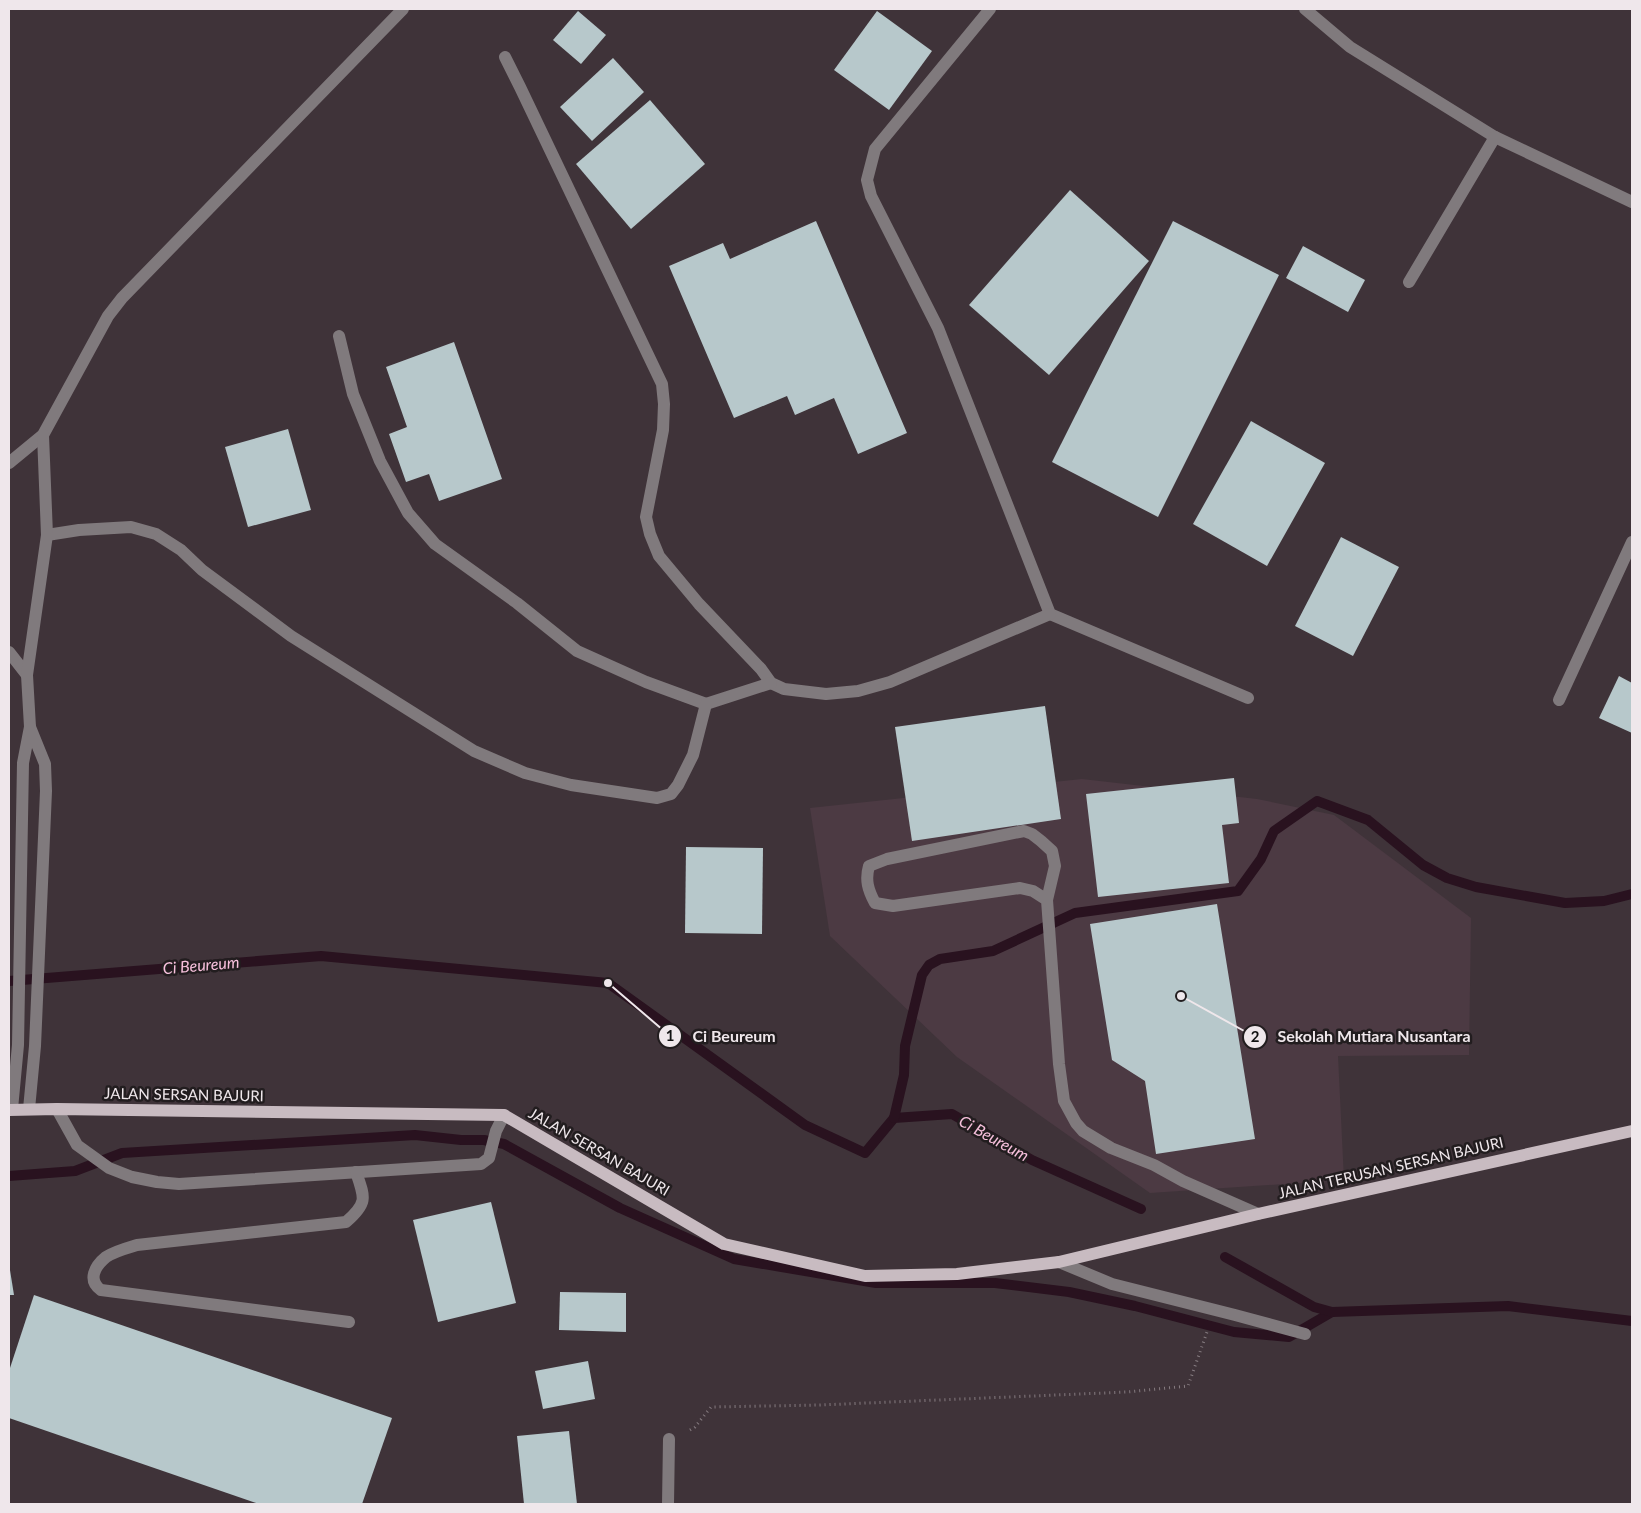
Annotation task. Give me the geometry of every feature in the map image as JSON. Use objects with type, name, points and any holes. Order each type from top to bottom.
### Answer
[{"type":"main road","name":"JALAN SERSAN BAJURI","points":[[10,1110],[504,1115],[724,1244],[865,1276],[957,1274],[1059,1262],[1157,1237]]},
{"type":"main road","name":"JALAN TERUSAN SERSAN BAJURI","points":[[1157,1237],[1632,1131]]},
{"type":"street","points":[[9,463],[43,435],[108,316],[122,298],[403,9]]},
{"type":"street","points":[[990,9],[875,149],[867,180],[871,196],[938,328],[1050,614],[1248,698]]},
{"type":"street","points":[[1305,9],[1350,47],[1494,137],[1632,202]]},
{"type":"street","points":[[505,57],[662,384],[664,404],[663,430],[646,517],[650,534],[659,556],[699,604],[761,669],[771,683],[784,689],[826,694],[858,690],[890,682],[1050,614]]},
{"type":"street","points":[[1409,282],[1494,137]]},
{"type":"street","points":[[339,336],[353,394],[380,460],[408,513],[435,544],[517,603],[578,651],[646,682],[706,704],[771,683]]},
{"type":"street","points":[[10,1110],[18,1045],[23,763],[30,727],[26,675],[48,535],[43,435]]},
{"type":"street","points":[[48,535],[79,530],[130,527],[156,534],[181,550],[202,570],[291,636],[474,751],[525,773],[571,785],[657,798],[670,794],[678,785],[693,755],[706,704]]},
{"type":"street","points":[[1559,700],[1632,542]]},
{"type":"street","points":[[9,652],[26,675]]},
{"type":"street","points":[[29,1109],[35,1046],[43,825],[46,791],[45,764],[30,727]]},
{"type":"street","points":[[1047,900],[1033,891],[1020,888],[893,906],[875,903],[867,884],[866,876],[869,866],[887,859],[1024,831],[1041,840],[1052,851],[1055,866],[1047,900],[1059,1064],[1064,1101],[1076,1123],[1083,1131],[1111,1148],[1154,1165],[1183,1182],[1258,1214]]},
{"type":"street","points":[[57,1109],[77,1144],[109,1168],[132,1177],[179,1184],[481,1164],[489,1158],[496,1132],[504,1115]]},
{"type":"street","points":[[349,1322],[101,1290],[95,1285],[92,1276],[106,1257],[137,1245],[346,1222],[360,1210],[363,1203],[362,1189],[356,1172]]},
{"type":"street","points":[[1059,1262],[1112,1284],[1305,1334]]},
{"type":"street","points":[[668,1504],[669,1439]]},
{"type":"path","points":[[669,1439],[694,1428],[711,1407],[830,1405],[1127,1392],[1188,1386],[1215,1310]]},
{"type":"shaded area","points":[[1082,779],[1257,799],[1334,815],[1471,918],[1469,1055],[1338,1056],[1344,1180],[1150,1193],[957,1057],[830,936],[810,808]]},
{"type":"building","points":[[578,11],[606,35],[581,64],[553,40]]},
{"type":"building","points":[[877,11],[932,51],[889,110],[834,70]]},
{"type":"building","points":[[613,58],[644,92],[592,141],[560,107]]},
{"type":"building","points":[[650,100],[705,164],[631,229],[576,164]]},
{"type":"building","points":[[1070,190],[1149,261],[1049,375],[969,305]]},
{"type":"building","points":[[816,221],[907,433],[858,454],[834,398],[795,415],[787,396],[734,418],[669,266],[723,243],[730,259]]},
{"type":"building","points":[[1173,221],[1279,275],[1158,517],[1052,462]]},
{"type":"building","points":[[1303,246],[1365,280],[1348,312],[1286,278]]},
{"type":"building","points":[[454,342],[502,479],[439,501],[429,474],[406,482],[389,434],[407,427],[386,367]]},
{"type":"building","points":[[1251,421],[1325,463],[1267,566],[1193,524]]},
{"type":"building","points":[[288,429],[311,510],[248,527],[225,447]]},
{"type":"building","points":[[1341,537],[1399,567],[1353,656],[1295,626]]},
{"type":"building","points":[[1619,676],[1632,683],[1632,733],[1599,718]]},
{"type":"building","points":[[1045,706],[1061,819],[912,841],[895,727]]},
{"type":"building","points":[[1234,778],[1239,823],[1222,825],[1229,883],[1098,897],[1086,794]]},
{"type":"building","points":[[686,847],[763,848],[762,934],[685,933]]},
{"type":"building","points":[[1217,904],[1255,1139],[1156,1154],[1145,1081],[1112,1060],[1090,924]]},
{"type":"building","points":[[491,1202],[516,1303],[438,1322],[413,1220]]},
{"type":"building","points":[[9,1264],[14,1295],[9,1295]]},
{"type":"building","points":[[560,1292],[626,1293],[626,1332],[559,1330]]},
{"type":"building","points":[[34,1295],[392,1418],[362,1504],[259,1504],[9,1418],[9,1371]]},
{"type":"building","points":[[588,1361],[595,1399],[543,1409],[535,1371]]},
{"type":"building","points":[[569,1431],[577,1504],[524,1504],[517,1436]]},
{"type":"waterway","points":[[894,1118],[904,1075],[905,1046],[922,975],[929,965],[940,959],[993,951],[1075,913],[1238,891],[1261,859],[1274,831],[1317,801],[1368,820],[1423,865],[1447,878],[1476,887],[1565,903],[1604,901],[1632,894]]},
{"type":"waterway","name":"Ci Beureum","points":[[9,981],[321,956],[608,983],[805,1125],[865,1153],[894,1118],[952,1114],[1032,1160],[1141,1209]]},
{"type":"waterway","points":[[9,1176],[75,1171],[122,1153],[415,1135],[461,1140],[484,1140],[504,1144],[620,1208],[734,1259],[876,1283],[995,1283],[1069,1292],[1135,1306],[1234,1332],[1289,1337],[1332,1312]]},
{"type":"waterway","points":[[1225,1257],[1314,1307],[1332,1312],[1508,1306],[1632,1321]]},
{"type":"place","name":"Ci Beureum","points":[[608,983]]},
{"type":"place","name":"Sekolah Mutiara Nusantara","points":[[1181,996]]}]
